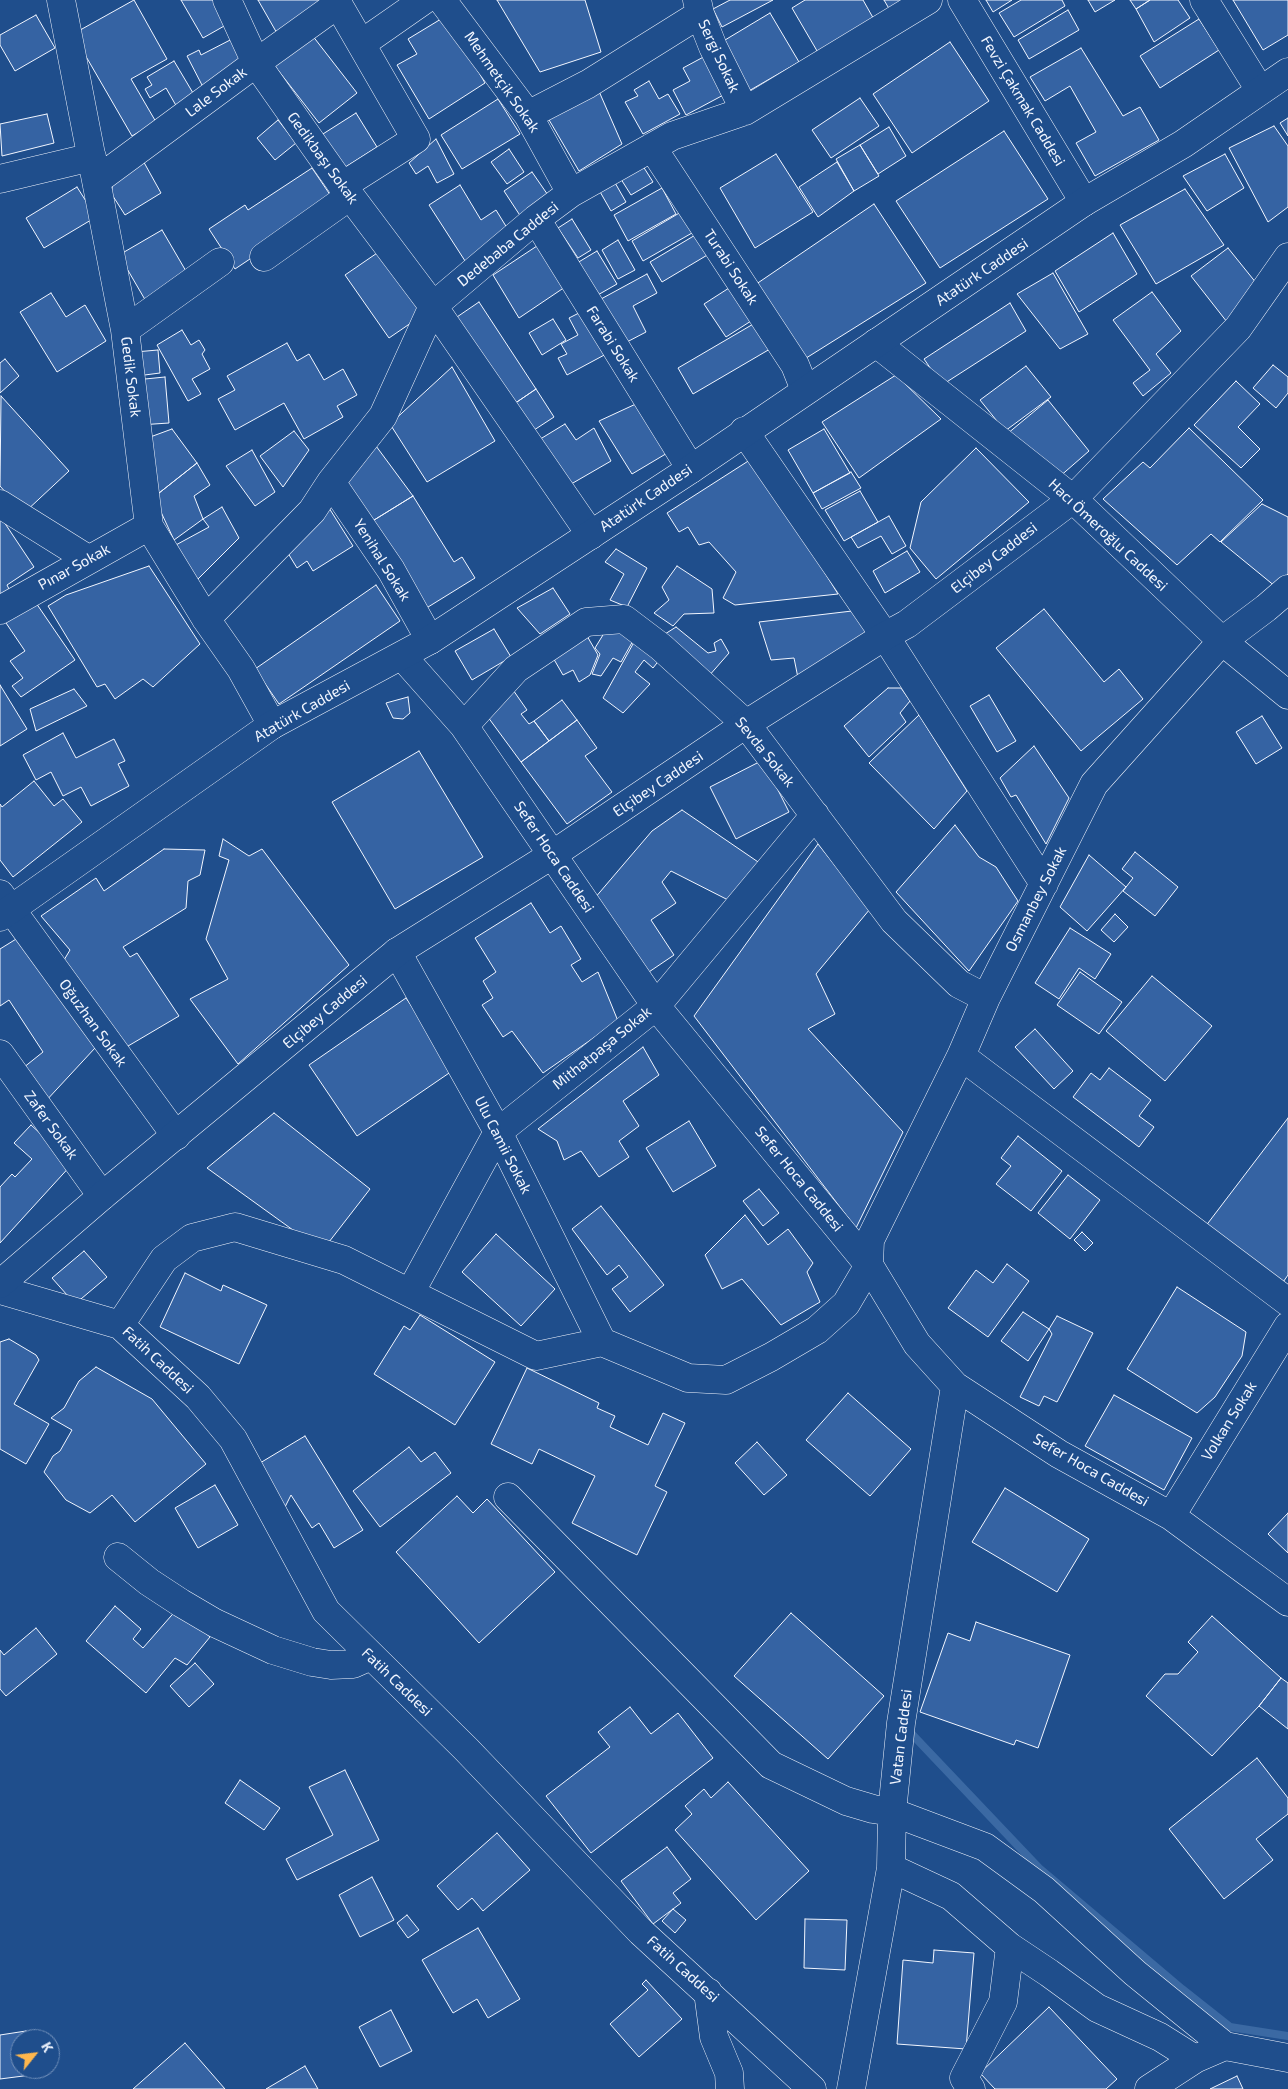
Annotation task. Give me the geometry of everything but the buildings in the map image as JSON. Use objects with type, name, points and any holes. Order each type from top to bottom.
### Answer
[{"type":"street","name":"Gedik Sokak","points":[[61,0],[125,330],[149,526],[240,670],[272,725]]},
{"type":"street","name":"Gedikbaşı Sokak","points":[[228,0],[256,62],[346,191],[433,306],[591,535]]},
{"type":"street","points":[[264,257],[346,191],[416,139],[361,44],[424,0]]},
{"type":"street","name":"Mehmetçik Sokak","points":[[442,0],[528,115],[571,193]]},
{"type":"street","name":"Dedebaba Caddesi","points":[[206,619],[312,511],[331,482],[383,416],[433,306],[536,219],[571,193],[672,136],[745,111],[928,0]]},
{"type":"street","name":"Fevzi Çakmak Caddesi","points":[[962,0],[1084,202]]},
{"type":"street","points":[[1204,0],[1260,90]]},
{"type":"street","name":"Lale Sokak","points":[[94,169],[256,62],[338,4],[361,44]]},
{"type":"street","points":[[528,115],[588,84],[698,7]]},
{"type":"street","name":"Sergi Sokak","points":[[698,7],[713,47],[745,111]]},
{"type":"street","name":"Atatürk Caddesi","points":[[4,907],[272,725],[430,640],[691,469],[744,431],[1084,202],[1183,144],[1288,72]]},
{"type":"street","name":"Turabi Sokak","points":[[652,147],[795,365],[806,390]]},
{"type":"street","points":[[0,179],[94,169]]},
{"type":"street","name":"Farabi Sokak","points":[[536,219],[691,469]]},
{"type":"street","name":"Elçibey Caddesi","points":[[0,1284],[102,1196],[398,952],[552,855],[746,724],[907,624],[1073,499],[1238,328],[1288,257]]},
{"type":"street","points":[[125,330],[220,262]]},
{"type":"street","name":"Hacı Ömeroğlu Caddesi","points":[[876,343],[1073,499],[1222,641],[1288,695]]},
{"type":"street","points":[[744,431],[885,636],[1044,884]]},
{"type":"street","name":"Yenihal Sokak","points":[[331,482],[390,570],[430,640]]},
{"type":"street","points":[[0,504],[88,559]]},
{"type":"street","name":"Pınar Sokak","points":[[0,610],[149,526]]},
{"type":"street","name":"Osmanbey Sokak","points":[[869,1265],[870,1240],[961,1056],[986,998],[1094,784],[1222,641],[1288,589]]},
{"type":"street","name":"Sevda Sokak","points":[[464,726],[516,669],[586,622],[624,619],[662,647],[746,724],[894,922],[959,984],[986,998]]},
{"type":"street","name":"Sefer Hoca Caddesi","points":[[402,656],[464,726],[656,1006],[869,1265],[916,1344],[954,1386],[1059,1454],[1171,1516],[1288,1602]]},
{"type":"street","name":"Mithatpaşa Sokak","points":[[410,1293],[498,1132],[656,1006],[814,815]]},
{"type":"street","name":"Oğuzhan Sokak","points":[[4,907],[176,1136]]},
{"type":"street","name":"Ulu Camii Sokak","points":[[398,952],[498,1132],[602,1342]]},
{"type":"street","name":"Zafer Sokak","points":[[0,1054],[102,1196]]},
{"type":"street","points":[[961,1056],[1288,1302]]},
{"type":"street","points":[[120,1325],[164,1259],[192,1238],[235,1228],[344,1260],[536,1356],[602,1342],[688,1378],[726,1380],[771,1357],[816,1330],[846,1304],[869,1265]]},
{"type":"street","name":"Fatih Caddesi","points":[[0,1290],[120,1325],[198,1397],[233,1439],[326,1611],[466,1748],[641,1932],[812,2089]]},
{"type":"street","name":"Volkan Sokak","points":[[1171,1516],[1288,1326]]},
{"type":"street","name":"Vatan Caddesi","points":[[851,2089],[891,1868],[892,1812],[901,1723],[954,1386]]},
{"type":"street","points":[[508,1497],[771,1765],[846,1801],[873,1809],[892,1812],[985,1847],[1044,1890],[1135,1973],[1225,2046],[1288,2058]]},
{"type":"street","points":[[118,1557],[148,1582],[181,1603],[215,1623],[273,1650],[312,1662],[331,1665],[353,1664],[372,1656]]},
{"type":"street","points":[[891,1868],[951,1896],[1010,1947],[1049,1972],[1097,2008],[1160,2036],[1195,2059]]},
{"type":"street","points":[[971,2089],[964,2078],[1003,2002],[1010,1947]]},
{"type":"street","points":[[708,1992],[714,2037],[729,2073],[730,2089]]},
{"type":"street","points":[[1149,2089],[1195,2059],[1225,2046]]},
{"type":"waterway","points":[[908,1730],[1039,1868],[1182,1989],[1230,2027],[1288,2036]]}]
